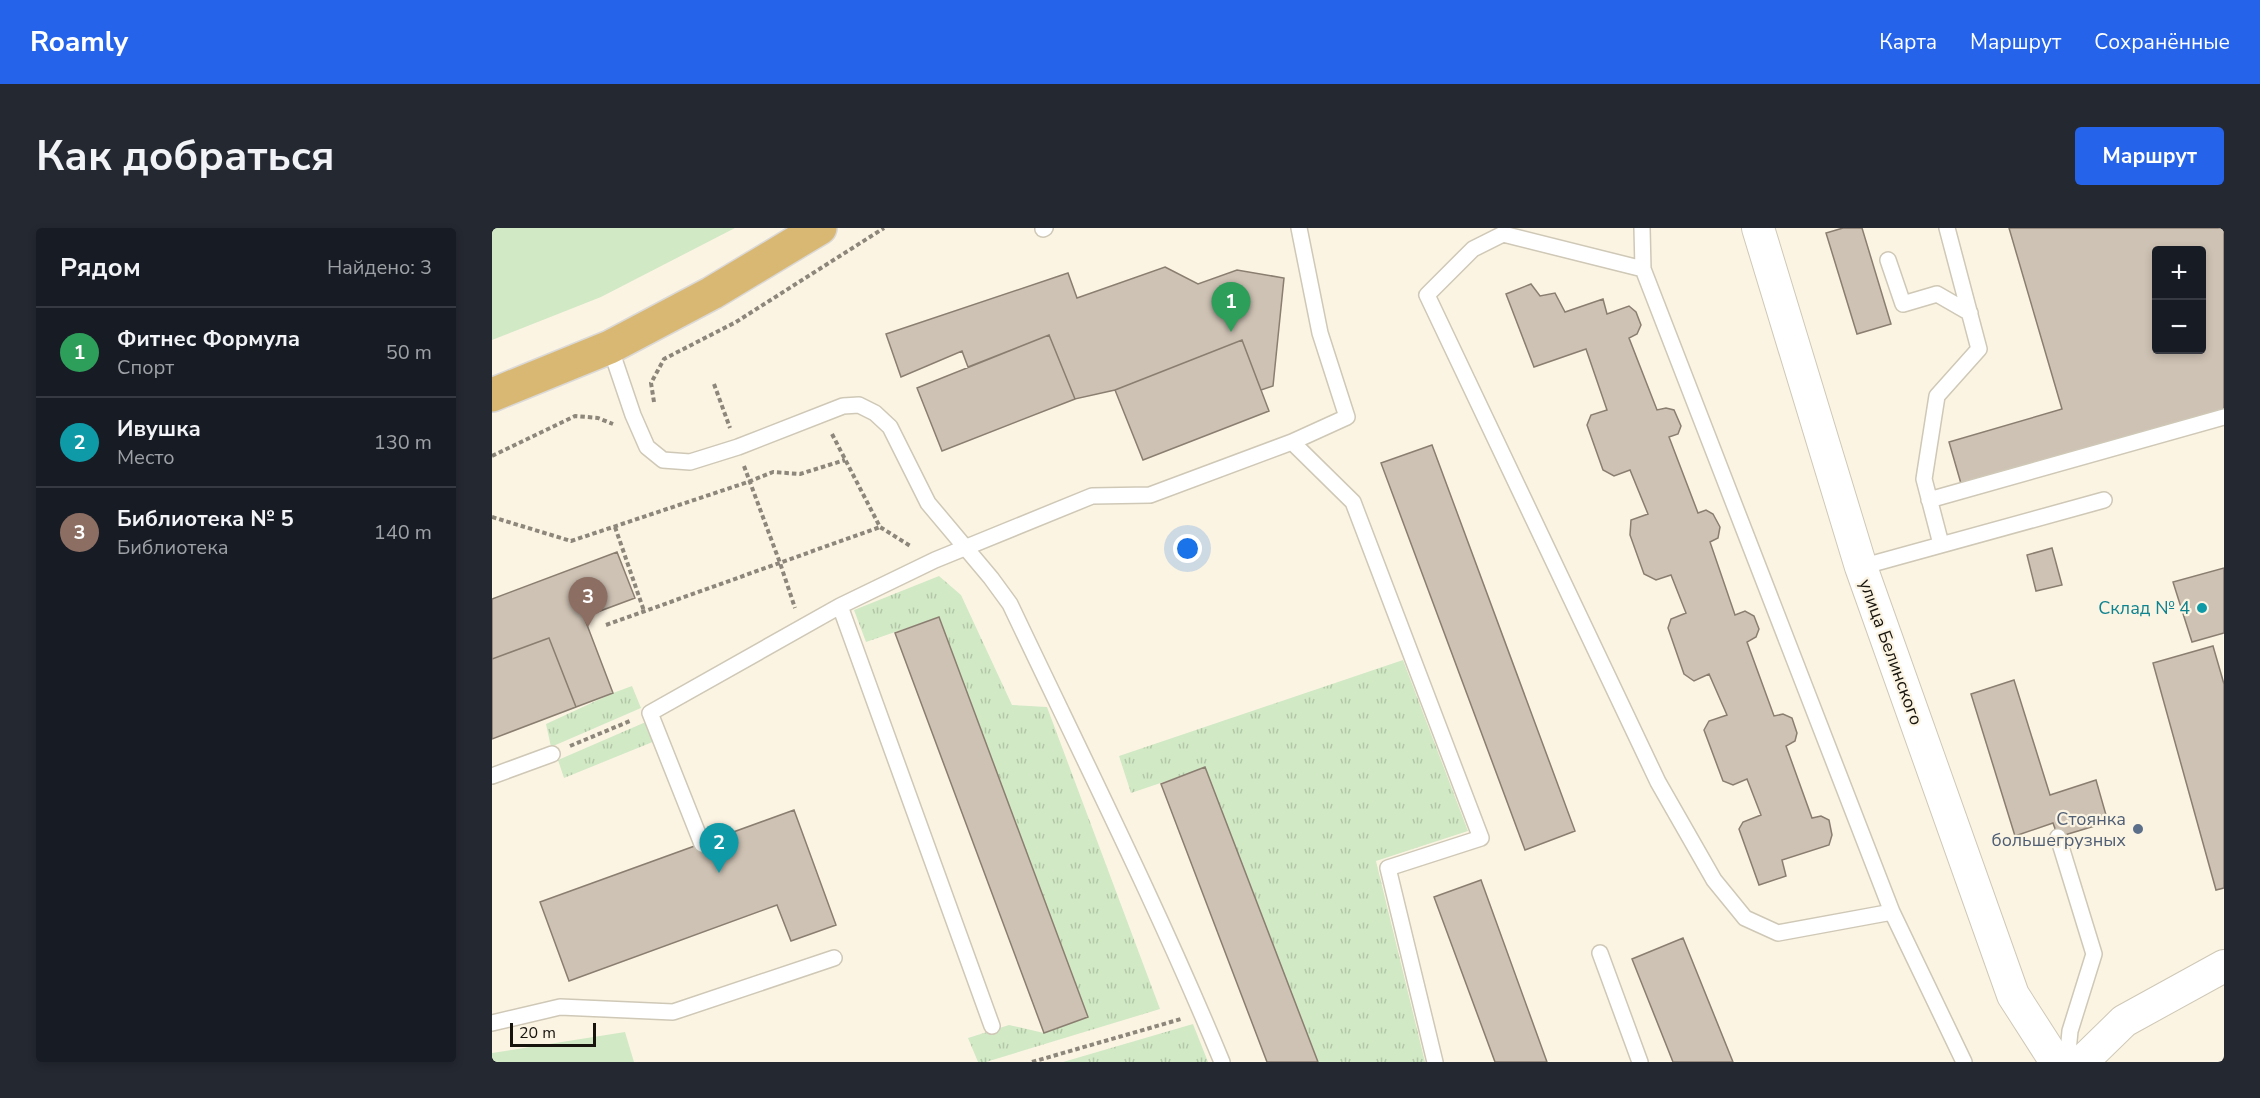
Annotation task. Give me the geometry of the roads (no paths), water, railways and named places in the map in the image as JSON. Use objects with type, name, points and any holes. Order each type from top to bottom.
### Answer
[{"type":"main road","points":[[492,395],[610,347],[712,293],[820,228]]},
{"type":"street","name":"улица Белинского","points":[[1758,228],[1861,567],[2013,995],[2056,1062]]},
{"type":"street","points":[[2082,1062],[2124,1021],[2224,966]]},
{"type":"lane","points":[[702,844],[650,713],[840,606],[935,560],[1092,496],[1150,495],[1292,442],[1347,417],[1320,333],[1299,228]]},
{"type":"lane","points":[[1642,228],[1643,269],[1892,912],[1964,1062]]},
{"type":"lane","points":[[1941,544],[1924,479],[1937,396],[1979,349],[1947,228]]},
{"type":"lane","points":[[1643,269],[1503,234],[1473,249],[1427,295],[1658,782],[1714,880],[1745,918],[1778,933],[1892,912]]},
{"type":"lane","points":[[1888,260],[1903,304],[1937,294],[1970,313]]},
{"type":"lane","points":[[610,347],[633,416],[647,447],[663,460],[690,462],[738,447],[843,406],[858,405],[875,412],[890,427],[928,503],[1010,604],[1114,822],[1202,1013],[1222,1062]]},
{"type":"lane","points":[[1929,500],[2224,417]]},
{"type":"lane","points":[[1292,442],[1353,502],[1481,838],[1388,868],[1435,1062]]},
{"type":"lane","points":[[1861,567],[2104,500]]},
{"type":"lane","points":[[840,606],[992,1026]]},
{"type":"lane","points":[[492,776],[552,754]]},
{"type":"lane","points":[[2058,837],[2094,954],[2070,1031],[2067,1062]]},
{"type":"lane","points":[[1600,953],[1640,1062]]},
{"type":"lane","points":[[492,1023],[560,1007],[673,1012],[834,958]]},
{"type":"place","name":"Фитнес Формула","points":[[1231,332]]},
{"type":"place","name":"Склад № 4","points":[[2202,608]]},
{"type":"place","name":"Библиотека № 5","points":[[588,627]]},
{"type":"place","name":"Стоянка большегрузных","points":[[2138,829]]},
{"type":"place","name":"Ивушка","points":[[719,873]]}]
